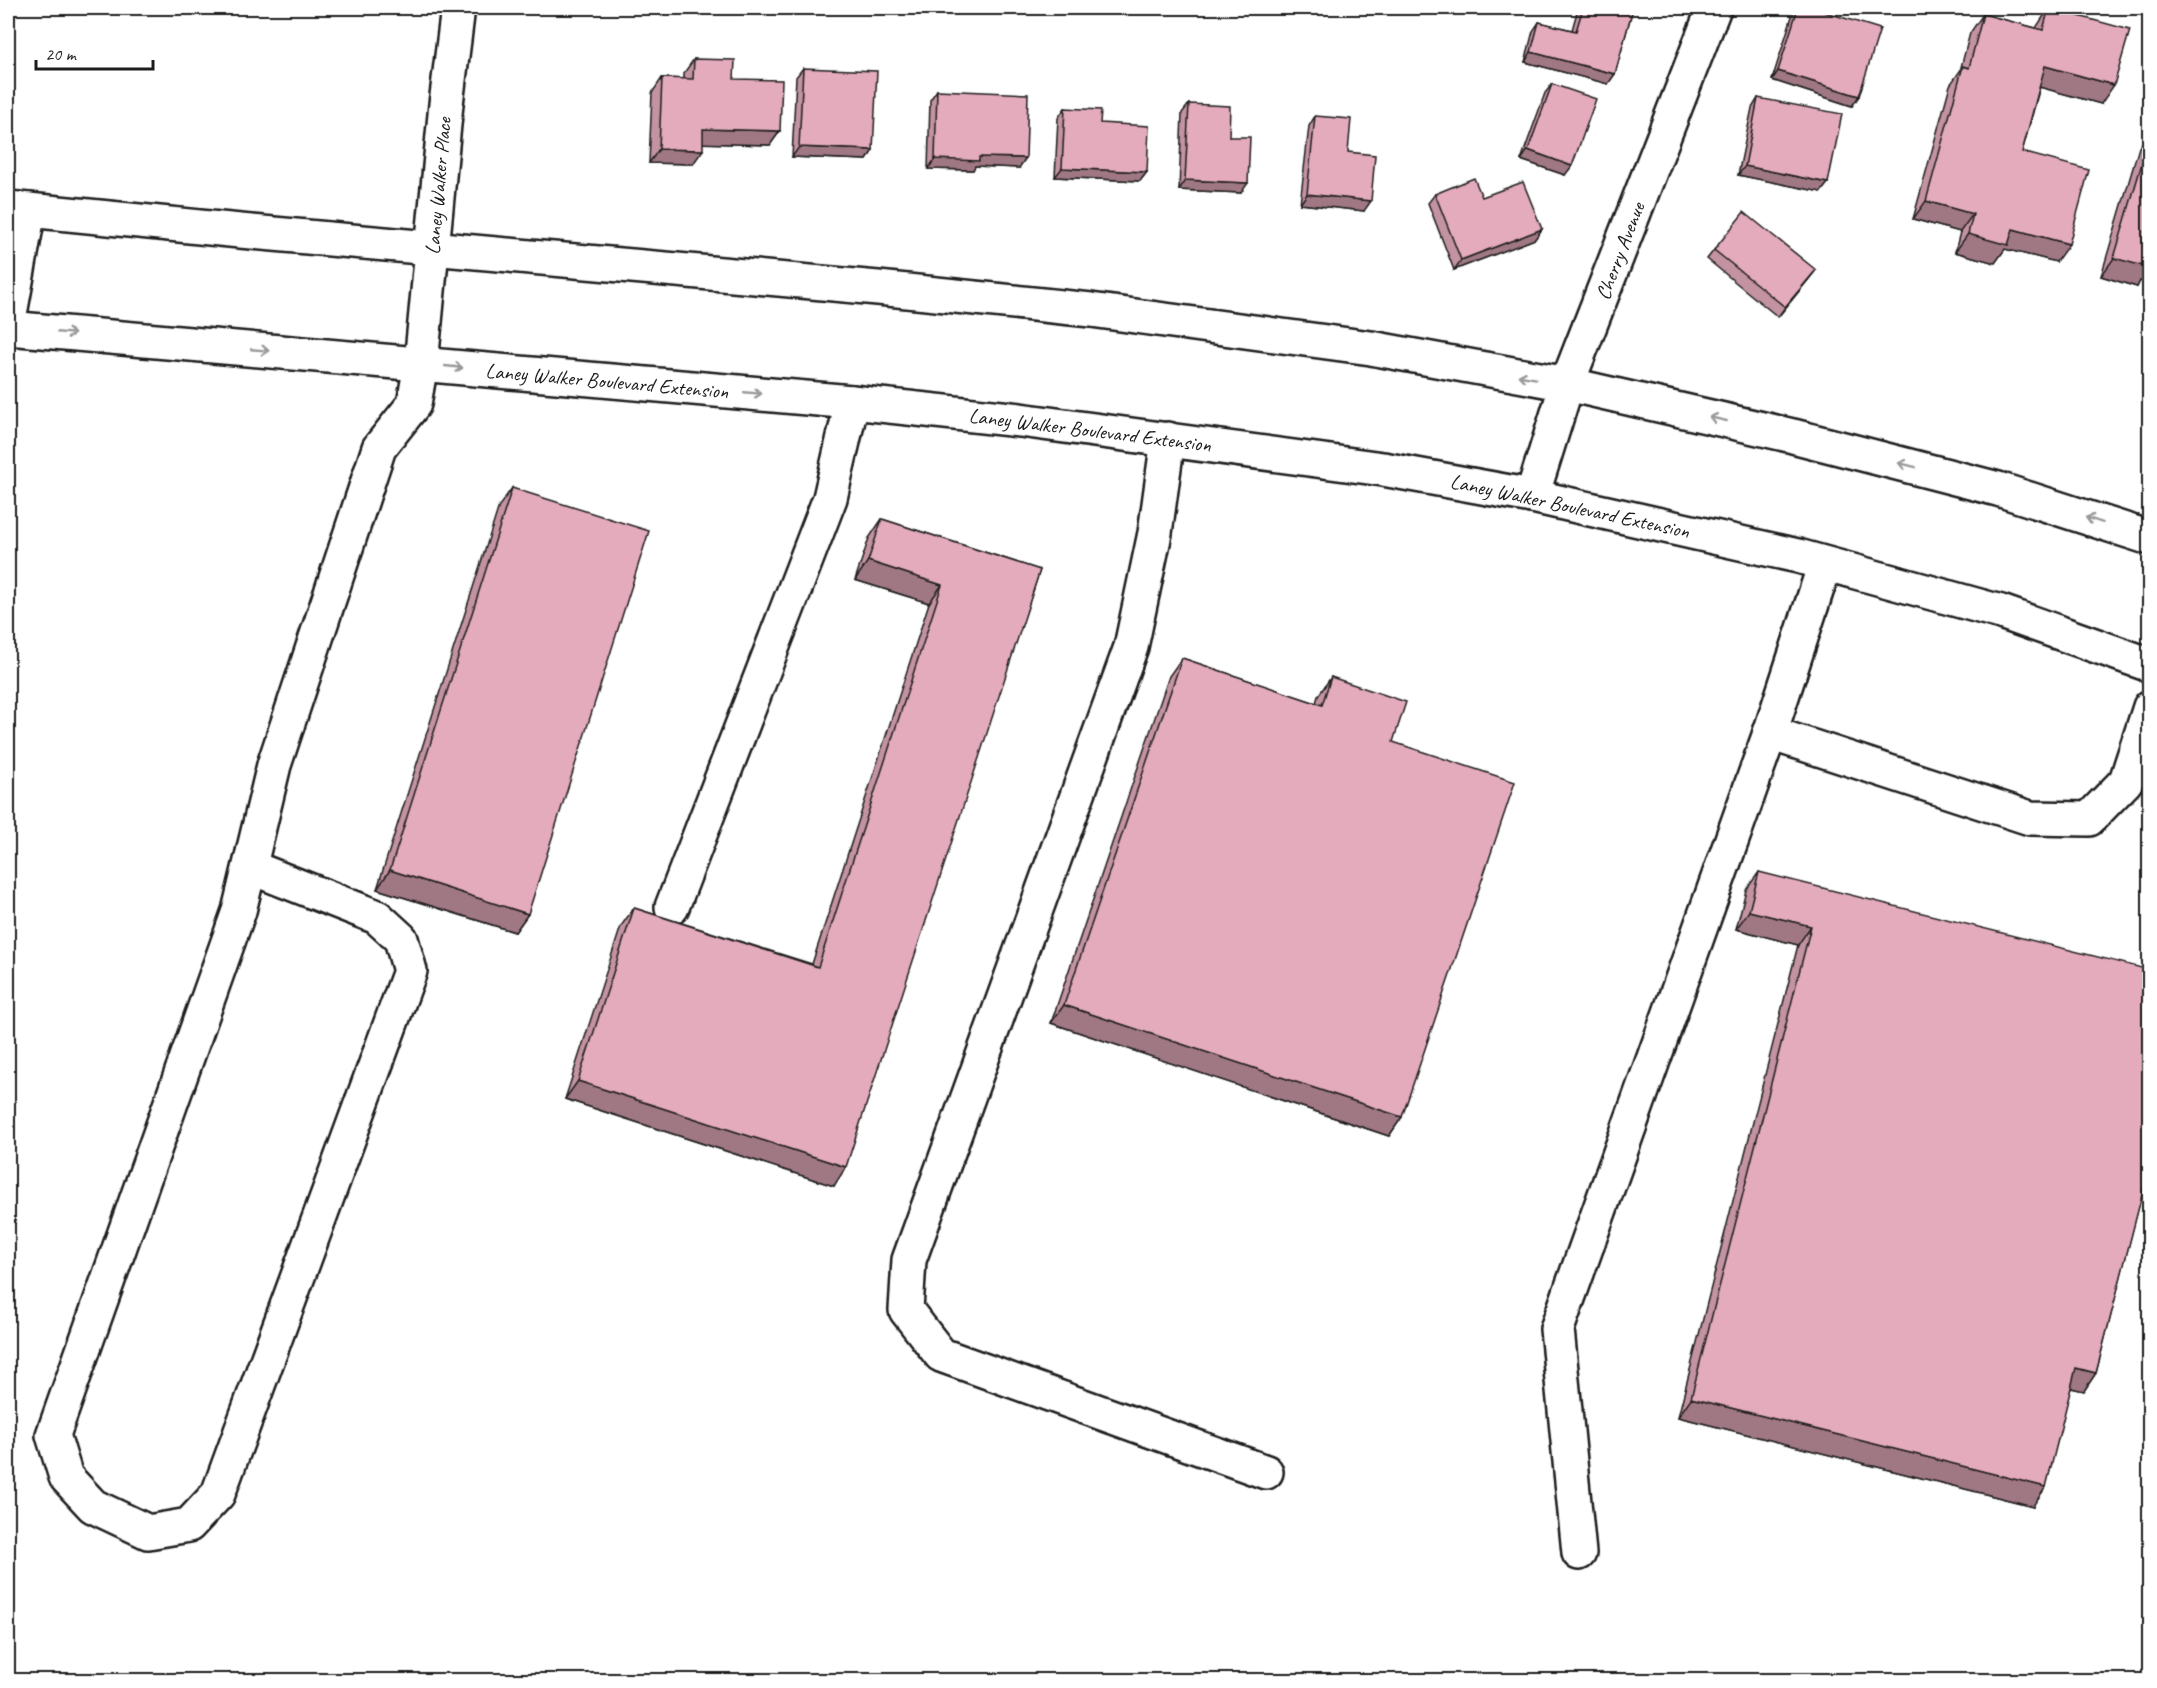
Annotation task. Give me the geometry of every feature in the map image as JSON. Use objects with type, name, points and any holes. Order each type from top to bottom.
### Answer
[{"type":"main road","name":"Laney Walker Place","points":[[250,867],[377,917],[401,939],[410,971],[218,1494],[189,1525],[148,1532],[93,1506],[66,1477],[53,1435],[239,911],[273,765],[379,448],[414,404],[421,364],[446,104],[458,8]]},
{"type":"main road","name":"Cherry Avenue","points":[[1532,496],[1567,384],[1714,8]]},
{"type":"main road","points":[[8,327],[18,209],[878,288],[1091,310],[1371,348],[1567,384],[1793,436],[1998,489],[2150,538]]},
{"type":"main road","name":"Laney Walker Boulevard Extension","points":[[8,327],[852,402],[1020,420],[1383,469],[1532,496],[1687,530],[1825,564],[2001,612],[2150,665]]},
{"type":"main road","points":[[672,907],[830,498],[852,402]]},
{"type":"main road","points":[[1168,439],[1155,533],[1131,647],[909,1260],[906,1310],[941,1355],[1266,1472]]},
{"type":"main road","points":[[1579,1553],[1557,1329],[1770,733],[1825,564]]},
{"type":"main road","points":[[1770,733],[2030,818],[2090,819],[2126,781],[2150,707]]},
{"type":"building","points":[[1583,8],[1633,8],[1615,74],[1531,52],[1539,22],[1576,31]]},
{"type":"building","points":[[1798,8],[1812,8],[1880,29],[1859,96],[1778,71]]},
{"type":"building","points":[[2049,8],[2130,30],[2114,85],[2045,66],[2022,152],[2089,170],[2069,244],[2013,229],[2008,245],[1968,234],[1973,214],[1926,201],[1963,66],[1969,68],[1983,14],[2043,30]]},
{"type":"building","points":[[694,59],[735,60],[734,79],[782,80],[780,131],[703,129],[703,150],[659,149],[662,78],[693,79]]},
{"type":"building","points":[[803,68],[877,71],[873,150],[799,147]]},
{"type":"building","points":[[1552,84],[1596,99],[1572,166],[1528,150]]},
{"type":"building","points":[[937,90],[1028,94],[1026,158],[979,157],[979,161],[935,159]]},
{"type":"building","points":[[1758,98],[1842,114],[1828,183],[1745,166]]},
{"type":"building","points":[[1189,104],[1230,106],[1229,137],[1250,137],[1248,183],[1185,180]]},
{"type":"building","points":[[1065,108],[1101,110],[1100,123],[1149,126],[1147,172],[1062,168]]},
{"type":"building","points":[[1315,116],[1351,119],[1348,152],[1375,155],[1371,201],[1307,194]]},
{"type":"building","points":[[2150,136],[2150,268],[2114,258]]},
{"type":"building","points":[[1474,178],[1482,197],[1523,182],[1542,229],[1461,260],[1435,194]]},
{"type":"building","points":[[1744,212],[1816,270],[1785,307],[1714,250]]},
{"type":"building","points":[[512,488],[649,531],[528,914],[390,870]]},
{"type":"building","points":[[882,519],[1040,570],[846,1167],[578,1081],[634,908],[818,967],[942,585],[868,561]]},
{"type":"building","points":[[1182,658],[1322,705],[1331,677],[1406,702],[1393,742],[1515,782],[1402,1117],[1064,1005]]},
{"type":"building","points":[[1759,872],[2150,970],[2150,1164],[2096,1373],[2076,1368],[2046,1487],[1691,1398],[1811,926],[1749,911]]}]
